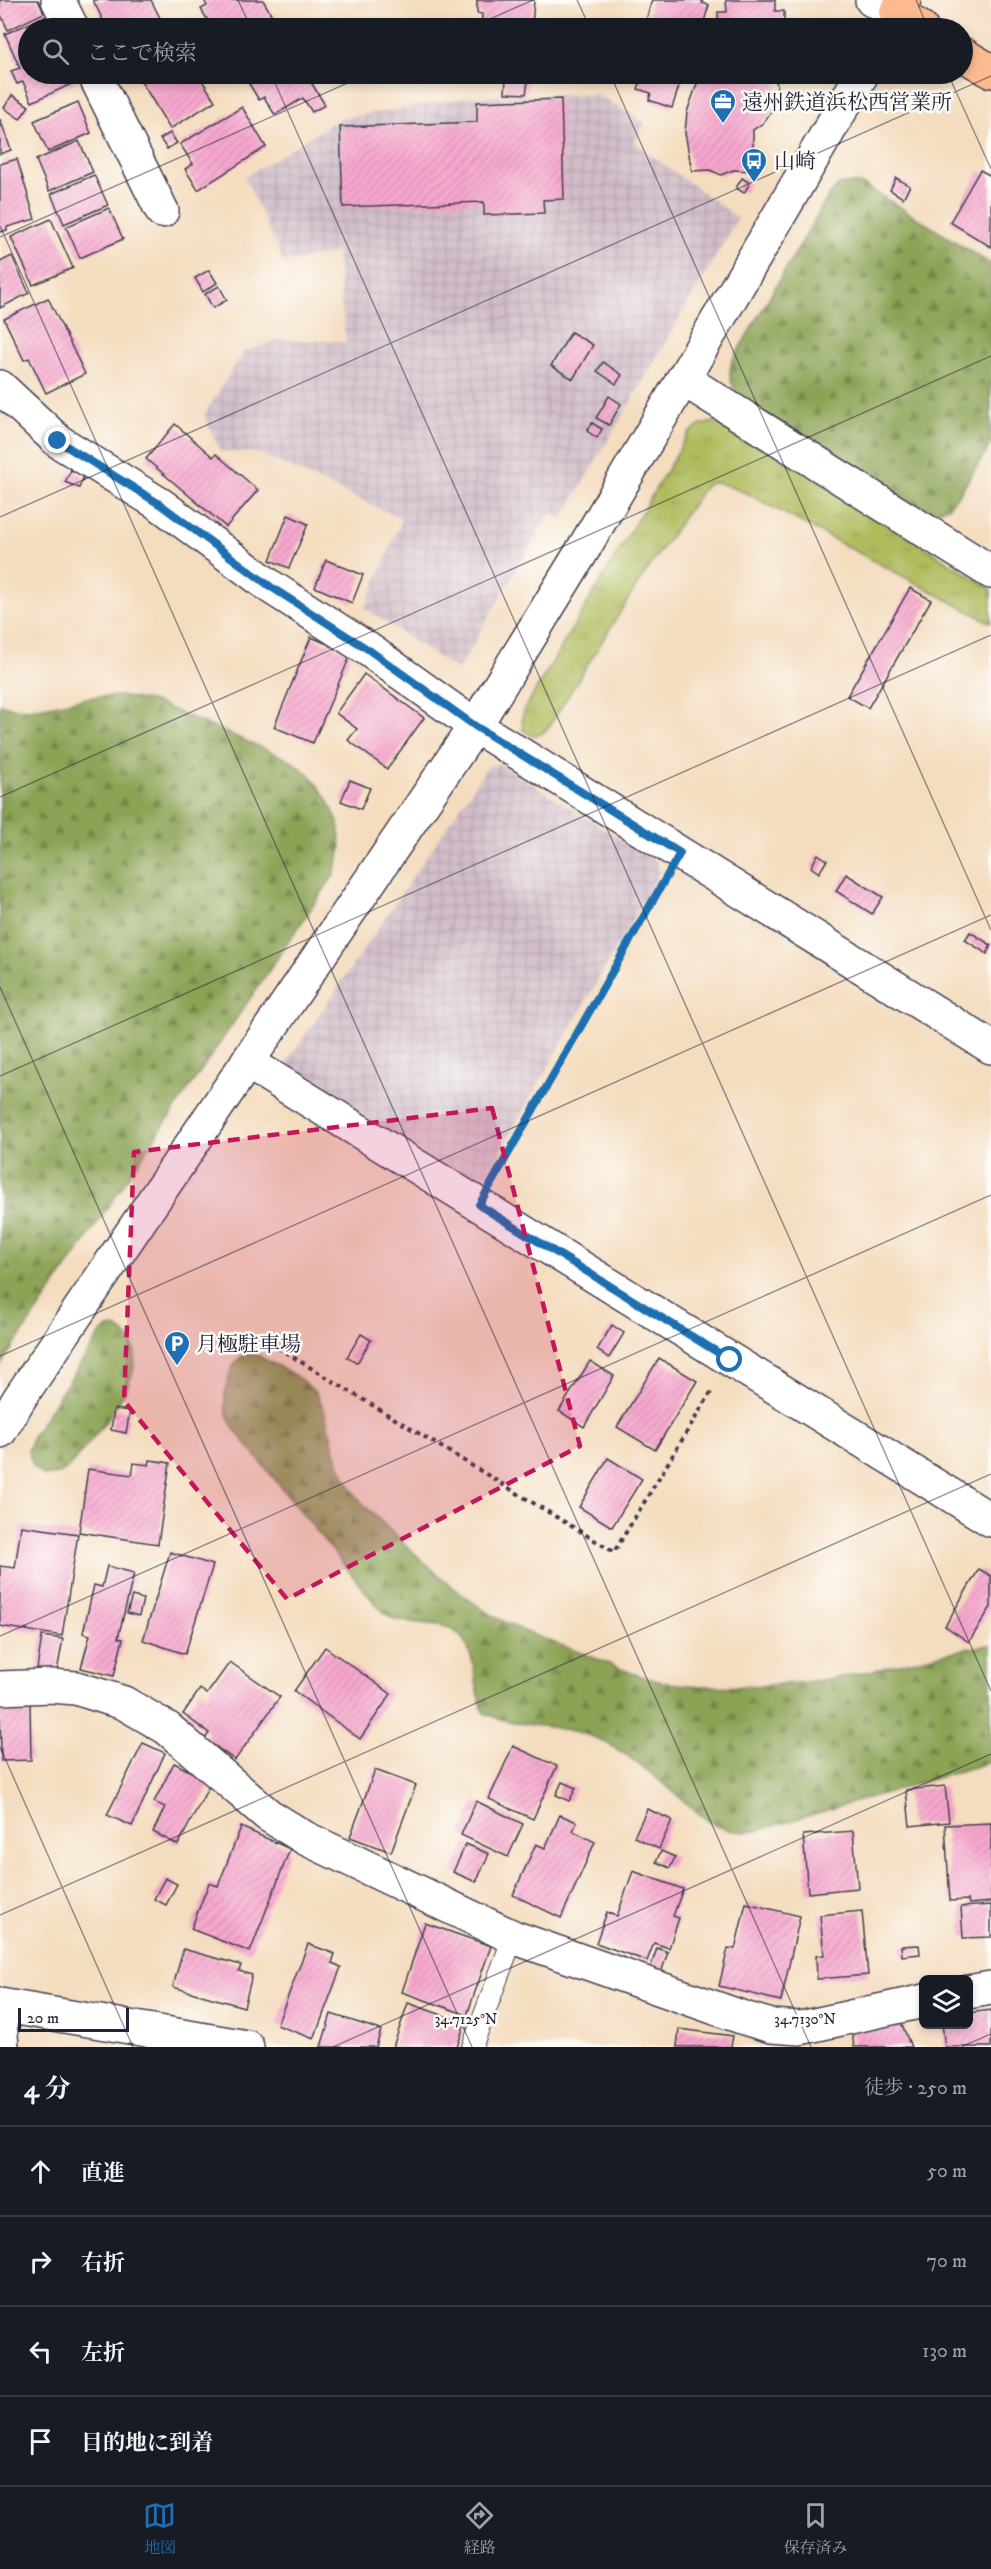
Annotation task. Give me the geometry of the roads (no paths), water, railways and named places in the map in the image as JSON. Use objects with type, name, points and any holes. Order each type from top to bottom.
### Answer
[{"type":"main road","points":[[973,60],[991,71]]},
{"type":"street","points":[[58,0],[67,18]]},
{"type":"street","points":[[99,84],[162,211]]},
{"type":"street","points":[[0,1431],[19,1399],[475,726],[856,84]]},
{"type":"street","points":[[682,379],[991,572]]},
{"type":"street","points":[[0,387],[58,441],[161,505],[271,587],[378,656],[475,726],[991,1047]]},
{"type":"street","points":[[247,1062],[991,1520]]},
{"type":"street","points":[[0,1688],[51,1686],[76,1688],[124,1703],[167,1728],[268,1815],[305,1838],[513,1937],[760,2035],[771,2026],[800,2028],[919,2002]]},
{"type":"street","points":[[973,1991],[991,1988]]},
{"type":"street","points":[[0,2006],[248,2047]]},
{"type":"street","points":[[0,2023],[2,2047]]},
{"type":"lane","points":[[472,2047],[513,1937]]},
{"type":"place","name":"遠州鉄道浜松西営業所","points":[[723,125]]},
{"type":"place","name":"山崎","points":[[754,184]]},
{"type":"place","name":"月極駐車場","points":[[177,1367]]}]
